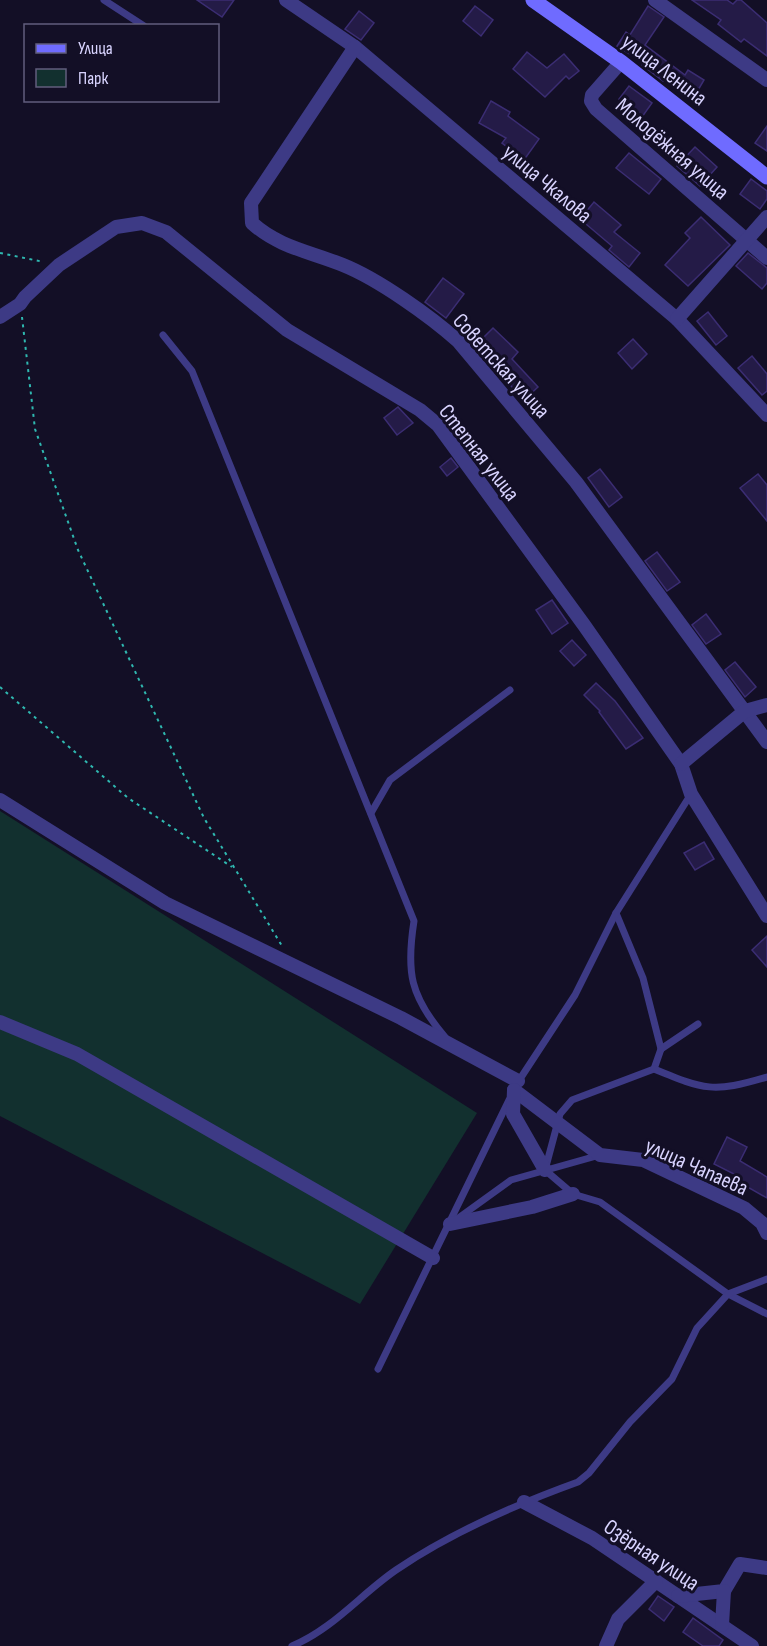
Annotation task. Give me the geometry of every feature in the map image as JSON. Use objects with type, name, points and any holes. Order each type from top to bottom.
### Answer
[{"type":"main road","name":"улица Ленина","points":[[533,0],[621,62],[767,177]]},
{"type":"street","name":"улица Чкалова","points":[[286,0],[355,47],[677,320],[767,416]]},
{"type":"street","points":[[655,0],[767,80]]},
{"type":"street","name":"Советская улица","points":[[355,47],[251,203],[252,223],[277,242],[359,272],[443,328],[458,341],[576,482],[767,742]]},
{"type":"street","name":"Молодёжная улица","points":[[621,62],[592,95],[593,106],[767,258]]},
{"type":"street","points":[[677,320],[767,217]]},
{"type":"street","name":"Степная улица","points":[[0,317],[20,304],[59,265],[116,227],[142,224],[165,232],[287,330],[420,410],[438,424],[585,625],[681,764],[691,794],[767,916]]},
{"type":"street","points":[[681,764],[745,711],[767,705]]},
{"type":"street","points":[[0,800],[165,903],[453,1047],[516,1086],[600,1155]]},
{"type":"street","points":[[0,1022],[77,1054],[433,1258]]},
{"type":"street","points":[[516,1086],[513,1114],[545,1170]]},
{"type":"street","name":"улица Чапаева","points":[[600,1155],[643,1160],[744,1208],[762,1223],[767,1233]]},
{"type":"street","points":[[450,1224],[532,1207],[573,1194]]},
{"type":"street","name":"Озёрная улица","points":[[525,1502],[592,1538],[752,1646]]},
{"type":"street","points":[[722,1625],[724,1591],[740,1564],[767,1568]]},
{"type":"street","points":[[606,1646],[618,1619],[656,1581]]},
{"type":"street","points":[[678,1596],[724,1591]]},
{"type":"lane","points":[[104,0],[141,24]]},
{"type":"lane","points":[[163,335],[192,371],[414,921],[410,950],[411,983],[430,1020],[453,1047]]},
{"type":"lane","points":[[371,813],[390,780],[510,690]]},
{"type":"lane","points":[[378,1370],[516,1086],[575,995],[616,913],[691,794]]},
{"type":"lane","points":[[616,913],[643,978],[662,1049]]},
{"type":"lane","points":[[654,1069],[662,1049],[698,1024]]},
{"type":"lane","points":[[545,1170],[557,1121],[572,1100],[654,1069],[697,1087],[714,1089],[729,1088],[767,1077]]},
{"type":"lane","points":[[450,1224],[512,1180],[600,1155]]},
{"type":"lane","points":[[545,1170],[573,1194],[600,1202],[728,1294],[767,1314]]},
{"type":"lane","points":[[292,1646],[348,1611],[395,1570],[488,1518],[578,1482],[589,1473],[630,1422],[672,1379],[697,1329],[728,1294],[767,1279]]},
{"type":"path","points":[[0,253],[59,265]]},
{"type":"path","points":[[20,304],[35,429],[78,550],[204,818],[283,947]]},
{"type":"path","points":[[0,687],[128,798],[235,868]]},
{"type":"green space","points":[[0,811],[477,1113],[360,1304],[0,1116]]},
{"type":"building","points":[[197,0],[234,0],[222,17]]},
{"type":"building","points":[[692,0],[727,0],[733,4],[741,0],[767,23],[767,56],[744,39],[741,42],[718,24],[721,20]]},
{"type":"building","points":[[475,6],[493,20],[481,36],[463,21]]},
{"type":"building","points":[[648,6],[664,17],[645,45],[685,75],[688,70],[704,80],[694,97],[665,79],[663,81],[642,65],[644,63],[617,46],[626,32],[630,35]]},
{"type":"building","points":[[359,11],[374,23],[361,40],[345,29]]},
{"type":"building","points":[[527,52],[547,68],[564,54],[579,71],[569,79],[566,76],[545,97],[513,69]]},
{"type":"building","points":[[629,86],[652,103],[642,117],[619,99]]},
{"type":"building","points":[[491,101],[510,112],[508,116],[539,139],[524,160],[502,143],[506,138],[479,123]]},
{"type":"building","points":[[767,126],[767,151],[755,143]]},
{"type":"building","points":[[695,147],[717,167],[700,186],[677,166]]},
{"type":"building","points":[[629,153],[661,179],[649,194],[616,168]]},
{"type":"building","points":[[751,179],[767,191],[767,199],[760,209],[740,194]]},
{"type":"building","points":[[594,202],[621,225],[614,232],[640,253],[629,267],[609,250],[612,246],[580,219]]},
{"type":"building","points":[[701,217],[730,245],[688,286],[665,265],[690,238],[685,233]]},
{"type":"building","points":[[748,253],[767,268],[767,283],[762,289],[736,266]]},
{"type":"building","points":[[443,278],[464,294],[446,318],[425,302]]},
{"type":"building","points":[[708,312],[727,336],[716,345],[697,321]]},
{"type":"building","points":[[493,328],[518,352],[512,359],[538,387],[524,400],[501,375],[504,373],[475,346]]},
{"type":"building","points":[[633,339],[647,354],[632,369],[618,353]]},
{"type":"building","points":[[752,356],[767,374],[767,391],[762,395],[738,368]]},
{"type":"building","points":[[398,407],[413,423],[397,435],[384,418]]},
{"type":"building","points":[[451,458],[458,467],[447,476],[440,467]]},
{"type":"building","points":[[600,469],[622,497],[609,507],[588,478]]},
{"type":"building","points":[[758,474],[767,485],[767,521],[740,488]]},
{"type":"building","points":[[657,552],[680,582],[667,591],[645,561]]},
{"type":"building","points":[[552,600],[568,623],[552,634],[536,610]]},
{"type":"building","points":[[706,614],[721,634],[706,644],[692,625]]},
{"type":"building","points":[[572,640],[586,655],[574,666],[560,651]]},
{"type":"building","points":[[735,662],[756,687],[745,697],[725,670]]},
{"type":"building","points":[[596,683],[615,701],[643,738],[626,749],[600,711],[584,695]]},
{"type":"building","points":[[704,842],[714,859],[695,870],[684,853]]},
{"type":"building","points":[[767,936],[767,967],[752,950]]},
{"type":"building","points":[[727,1137],[747,1147],[740,1161],[767,1177],[767,1198],[737,1181],[740,1177],[714,1164]]},
{"type":"building","points":[[658,1596],[674,1607],[664,1621],[649,1609]]},
{"type":"building","points":[[693,1618],[723,1640],[719,1646],[703,1646],[683,1632]]}]
